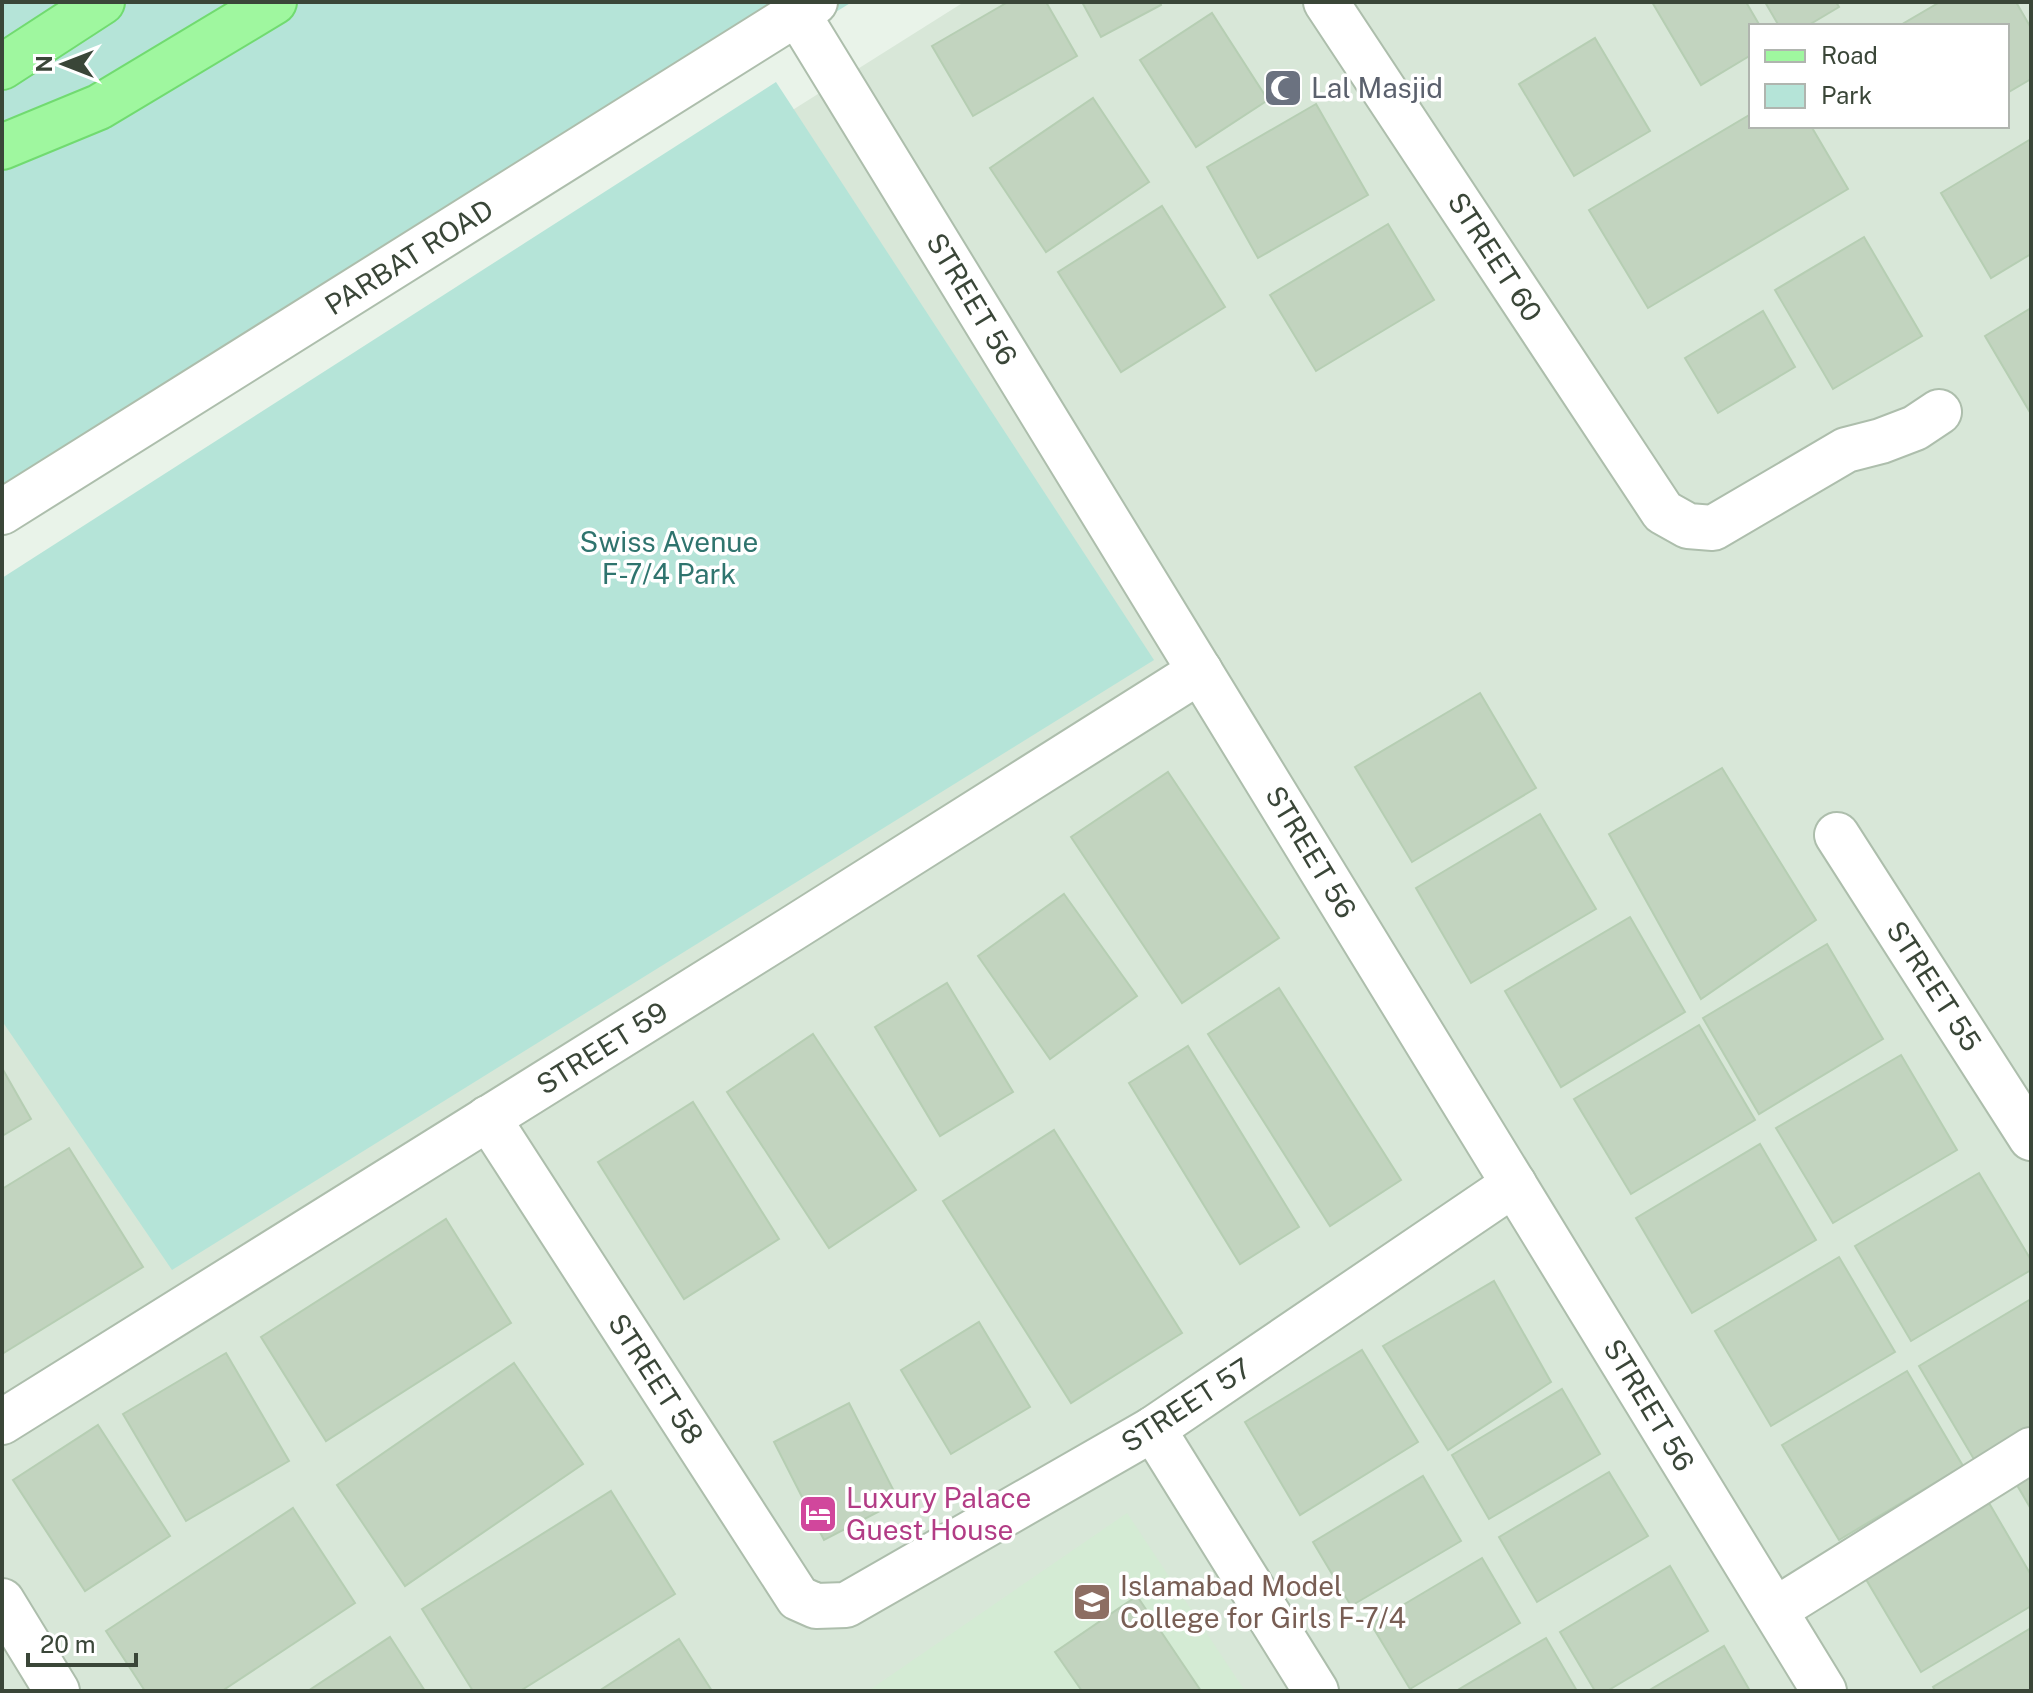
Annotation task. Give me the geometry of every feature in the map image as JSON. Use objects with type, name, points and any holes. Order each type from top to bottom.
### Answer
[{"type":"main road","points":[[2,67],[102,2]]},
{"type":"main road","points":[[2,147],[99,107],[274,2]]},
{"type":"street","name":"STREET 60","points":[[1326,2],[1663,512],[1688,526],[1713,528],[1846,450],[1915,428],[1939,412]]},
{"type":"street","name":"PARBAT ROAD","points":[[2,512],[806,8]]},
{"type":"street","name":"STREET 56","points":[[806,8],[1200,671],[1824,1691]]},
{"type":"street","name":"STREET 59","points":[[2,1422],[1200,671]]},
{"type":"street","name":"STREET 55","points":[[1837,835],[2031,1138]]},
{"type":"street","name":"STREET 58","points":[[488,1118],[798,1598],[816,1606],[846,1605]]},
{"type":"street","name":"STREET 57","points":[[846,1605],[1153,1429],[1514,1184]]},
{"type":"street","points":[[1153,1429],[1316,1691]]},
{"type":"street","points":[[1775,1610],[2031,1450]]},
{"type":"street","points":[[2,1601],[57,1691]]},
{"type":"shaded area","points":[[964,2],[2031,2],[2031,1691],[2,1691],[2,608]]},
{"type":"shaded area","name":"Islamabad Model College for Girls F-7/4","points":[[1127,1513],[1245,1691],[868,1691]]},
{"type":"green space","points":[[2,2],[852,2],[2,526]]},
{"type":"green space","name":"Swiss Avenue F-7/4 Park","points":[[776,82],[1154,660],[172,1270],[2,1021],[2,578]]},
{"type":"building","points":[[1008,2],[1046,2],[1077,56],[973,116],[932,46]]},
{"type":"building","points":[[1082,2],[1160,2],[1161,5],[1101,37]]},
{"type":"building","points":[[1652,2],[1746,2],[1759,24],[1749,24],[1749,56],[1701,85]]},
{"type":"building","points":[[1765,2],[1836,2],[1839,7],[1810,24],[1778,24]]},
{"type":"building","points":[[1940,2],[2016,2],[2031,28],[2031,79],[2009,92],[2009,24],[1902,24]]},
{"type":"building","points":[[1212,13],[1268,100],[1196,147],[1140,60]]},
{"type":"building","points":[[1595,38],[1650,131],[1574,176],[1519,84]]},
{"type":"building","points":[[1093,98],[1149,182],[1046,252],[990,168]]},
{"type":"building","points":[[1316,104],[1368,195],[1258,258],[1207,167]]},
{"type":"building","points":[[1749,115],[1749,128],[1812,128],[1848,189],[1648,308],[1589,210]]},
{"type":"building","points":[[2031,139],[2031,254],[1991,278],[1941,193]]},
{"type":"building","points":[[1162,206],[1225,307],[1121,372],[1058,272]]},
{"type":"building","points":[[1388,224],[1434,300],[1316,371],[1270,295]]},
{"type":"building","points":[[1864,237],[1922,336],[1833,389],[1775,290]]},
{"type":"building","points":[[2031,308],[2031,414],[1985,336]]},
{"type":"building","points":[[1763,311],[1795,367],[1718,413],[1685,358]]},
{"type":"building","points":[[1480,693],[1536,788],[1412,862],[1355,767]]},
{"type":"building","points":[[1722,768],[1816,920],[1701,999],[1609,834]]},
{"type":"building","points":[[1168,772],[1279,938],[1182,1003],[1071,837]]},
{"type":"building","points":[[1540,814],[1596,909],[1471,983],[1416,888]]},
{"type":"building","points":[[1064,894],[1137,996],[1050,1059],[978,956]]},
{"type":"building","points":[[1630,917],[1685,1012],[1561,1087],[1505,991]]},
{"type":"building","points":[[1827,944],[1883,1039],[1759,1114],[1703,1018]]},
{"type":"building","points":[[947,983],[1013,1092],[940,1136],[875,1027]]},
{"type":"building","points":[[1279,988],[1401,1180],[1330,1226],[1208,1034]]},
{"type":"building","points":[[1699,1025],[1755,1120],[1631,1194],[1574,1099]]},
{"type":"building","points":[[813,1034],[916,1190],[829,1248],[727,1092]]},
{"type":"building","points":[[1188,1046],[1299,1227],[1240,1264],[1129,1083]]},
{"type":"building","points":[[1901,1055],[1957,1150],[1833,1223],[1776,1128]]},
{"type":"building","points":[[2,1068],[31,1119],[2,1136]]},
{"type":"building","points":[[693,1102],[779,1239],[684,1299],[598,1162]]},
{"type":"building","points":[[1054,1130],[1182,1333],[1071,1403],[943,1201]]},
{"type":"building","points":[[1760,1144],[1816,1240],[1692,1313],[1636,1218]]},
{"type":"building","points":[[69,1148],[143,1267],[2,1354],[2,1189]]},
{"type":"building","points":[[1979,1173],[2031,1260],[2031,1270],[1911,1341],[1855,1246]]},
{"type":"building","points":[[446,1219],[511,1323],[326,1441],[261,1337]]},
{"type":"building","points":[[1839,1257],[1895,1352],[1771,1426],[1715,1331]]},
{"type":"building","points":[[1494,1281],[1551,1382],[1448,1450],[1383,1346]]},
{"type":"building","points":[[2031,1299],[2031,1428],[1975,1461],[1919,1366]]},
{"type":"building","points":[[979,1322],[1030,1407],[951,1454],[901,1370]]},
{"type":"building","points":[[1362,1350],[1418,1442],[1300,1515],[1245,1422]]},
{"type":"building","points":[[226,1353],[289,1461],[186,1521],[123,1414]]},
{"type":"building","points":[[514,1363],[583,1464],[405,1586],[337,1485]]},
{"type":"building","points":[[1907,1371],[1963,1466],[1839,1540],[1782,1445]]},
{"type":"building","points":[[1562,1389],[1600,1454],[1489,1519],[1452,1455]]},
{"type":"building","points":[[849,1403],[899,1501],[824,1540],[774,1442]]},
{"type":"building","points":[[98,1425],[170,1536],[85,1591],[13,1480]]},
{"type":"building","points":[[2031,1470],[2031,1509],[2014,1480]]},
{"type":"building","points":[[1609,1472],[1648,1536],[1537,1602],[1499,1537]]},
{"type":"building","points":[[1423,1476],[1461,1541],[1351,1606],[1313,1542]]},
{"type":"building","points":[[611,1491],[675,1594],[520,1691],[473,1691],[422,1609]]},
{"type":"building","points":[[1989,1503],[2031,1575],[2031,1606],[1921,1672],[1864,1576]]},
{"type":"building","points":[[293,1508],[355,1603],[222,1691],[145,1691],[106,1631]]},
{"type":"building","points":[[1482,1558],[1520,1623],[1410,1689],[1371,1624]]},
{"type":"building","points":[[1670,1566],[1708,1631],[1607,1691],[1595,1691],[1560,1632]]},
{"type":"building","points":[[1137,1596],[1201,1691],[1082,1691],[1055,1652]]},
{"type":"building","points":[[2031,1628],[2031,1691],[1935,1691],[1933,1687]]},
{"type":"building","points":[[390,1637],[425,1691],[308,1691]]},
{"type":"building","points":[[1546,1638],[1577,1691],[1456,1691]]},
{"type":"building","points":[[679,1639],[712,1691],[599,1691]]},
{"type":"building","points":[[1724,1646],[1750,1691],[1648,1691]]},
{"type":"place","name":"Lal Masjid","points":[[1283,88]]},
{"type":"place","name":"Luxury Palace Guest House","points":[[818,1514]]},
{"type":"place","name":"Islamabad Model College for Girls F-7/4","points":[[1092,1602]]}]
